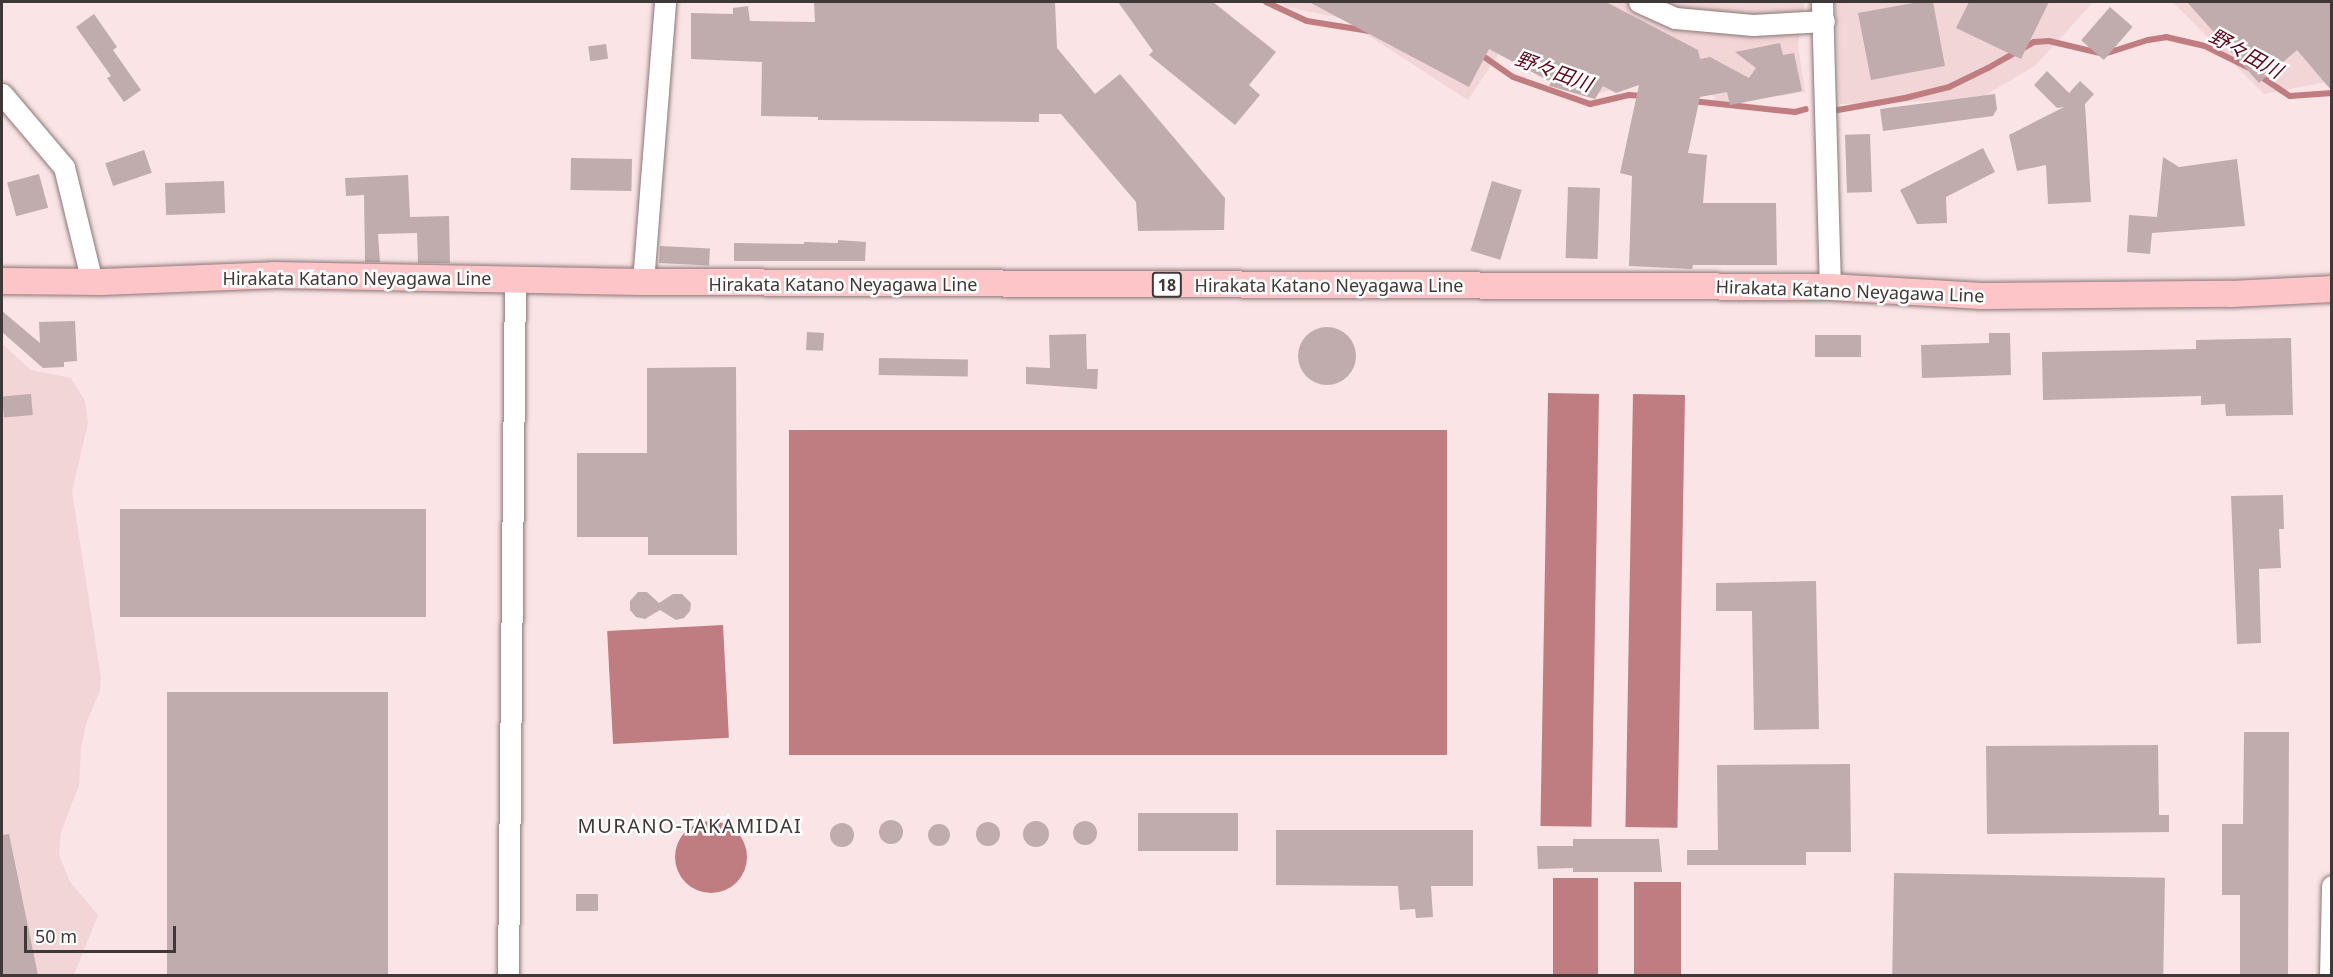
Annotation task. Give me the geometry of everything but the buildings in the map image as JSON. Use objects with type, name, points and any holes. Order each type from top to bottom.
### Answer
[{"type":"main road","name":"Hirakata Katano Neyagawa Line","points":[[2,281],[92,282],[273,275],[643,282],[1830,287],[1982,296],[2231,294],[2331,289]]},
{"type":"street","points":[[643,282],[665,2]]},
{"type":"street","points":[[1639,2],[1675,18],[1753,25],[1823,11],[1830,287]]},
{"type":"street","points":[[2,94],[64,167],[92,282]]},
{"type":"street","points":[[508,975],[515,278]]},
{"type":"street","points":[[2330,975],[2331,886]]},
{"type":"shaded area","points":[[1278,2],[1805,2],[1798,45],[1805,92],[1714,106],[1715,96],[1649,80],[1600,93],[1561,81],[1505,44],[1468,100],[1341,18],[1286,7]]},
{"type":"shaded area","points":[[1835,2],[2093,2],[2036,65],[1979,99],[1840,104]]},
{"type":"shaded area","points":[[2173,2],[2331,2],[2331,81],[2264,94]]},
{"type":"shaded area","points":[[2,344],[31,370],[71,378],[85,401],[88,423],[72,491],[101,678],[100,690],[86,724],[81,748],[79,785],[61,832],[59,855],[70,882],[98,915],[74,975],[2,975]]},
{"type":"shaded area","points":[[1548,393],[1599,394],[1591,827],[1540,826]]},
{"type":"shaded area","points":[[1633,394],[1685,395],[1677,828],[1625,827]]},
{"type":"shaded area","points":[[789,430],[1447,430],[1447,755],[789,755]]},
{"type":"shaded area","points":[[723,625],[729,738],[613,744],[607,631]]},
{"type":"shaded area","points":[[711,821],[725,824],[737,831],[744,843],[747,857],[744,871],[737,883],[725,890],[711,893],[697,890],[685,883],[678,871],[675,857],[678,843],[685,831],[697,824]]},
{"type":"shaded area","points":[[1553,878],[1598,878],[1598,975],[1553,975]]},
{"type":"shaded area","points":[[1634,882],[1681,882],[1681,975],[1634,975]]},
{"type":"waterway","name":"野々田川","points":[[1266,2],[1307,21],[1369,31]]},
{"type":"waterway","name":"野々田川","points":[[1838,110],[1905,98],[1949,87],[2034,42],[2049,41],[2104,54],[2148,40],[2166,37],[2205,46],[2249,68]]},
{"type":"waterway","name":"野々田川","points":[[1480,54],[1513,77],[1590,104],[1629,95],[1643,96]]},
{"type":"waterway","name":"野々田川","points":[[2260,76],[2290,96],[2332,93]]},
{"type":"waterway","name":"野々田川","points":[[1692,101],[1795,112],[1806,109]]},
{"type":"district","name":"MURANO-TAKAMIDAI","points":[[690,825]]}]
